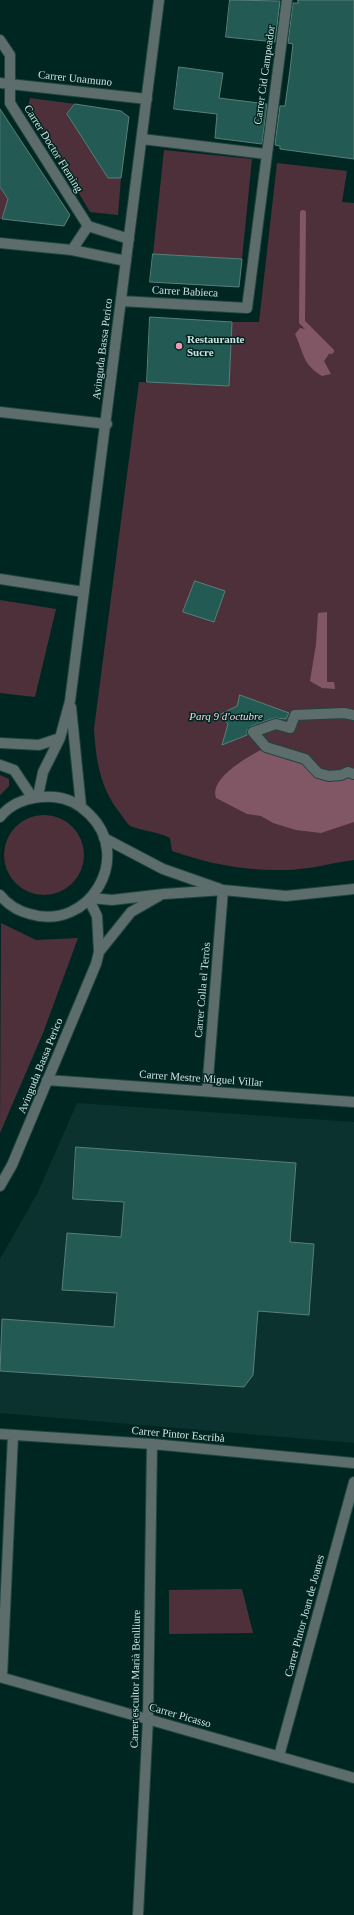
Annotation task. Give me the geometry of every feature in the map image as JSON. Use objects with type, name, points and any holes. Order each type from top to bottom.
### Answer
[{"type":"street","name":"Avinguda Bassa Perico","points":[[35,797],[43,772],[60,738],[70,701],[160,0]]},
{"type":"street","name":"Carrer Cid Campeador","points":[[247,308],[286,0]]},
{"type":"street","name":"Carrer Doctor Fleming","points":[[0,40],[10,55],[11,71],[5,84],[10,103],[88,226]]},
{"type":"street","name":"Carrer Unamuno","points":[[5,84],[147,99]]},
{"type":"street","points":[[142,139],[266,154]]},
{"type":"street","points":[[72,250],[88,226],[129,239]]},
{"type":"street","points":[[0,243],[72,250],[126,262]]},
{"type":"street","name":"Carrer Babieca","points":[[121,301],[247,308]]},
{"type":"street","points":[[0,412],[106,424]]},
{"type":"street","points":[[0,579],[84,592]]},
{"type":"street","name":"Avinguda Bassa Perico","points":[[70,701],[81,806]]},
{"type":"street","points":[[354,715],[344,713],[295,715],[290,728],[276,724],[253,732],[266,747],[305,759],[318,773],[329,776],[341,775],[348,772],[354,774]]},
{"type":"street","points":[[0,743],[39,745],[60,738]]},
{"type":"street","points":[[0,765],[14,770],[35,797]]},
{"type":"street","points":[[0,817],[17,803],[35,797],[60,797],[81,806],[96,820],[104,838],[107,851],[104,876],[90,899],[74,911],[56,916],[38,916],[20,911],[4,901],[0,895]]},
{"type":"street","points":[[104,838],[163,869],[223,890]]},
{"type":"street","points":[[90,899],[112,900],[164,894],[223,890],[286,896],[354,889]]},
{"type":"street","name":"Carrer Colla el Terròs","points":[[207,1091],[223,890]]},
{"type":"street","name":"Avinguda Bassa Perico","points":[[0,1186],[12,1165],[99,952],[132,912],[164,894]]},
{"type":"street","name":"Avinguda Bassa Perico","points":[[90,899],[97,916],[99,952]]},
{"type":"street","name":"Carrer Mestre Miguel Villar","points":[[47,1080],[354,1102]]},
{"type":"street","name":"Carrer Pintor Escribà","points":[[0,1434],[152,1444],[354,1463]]},
{"type":"street","points":[[1,1677],[13,1435]]},
{"type":"street","name":"Carrer escultor Marià Benlliure","points":[[138,1915],[148,1719],[152,1444]]},
{"type":"street","name":"Carrer Pintor Joan de Joanes","points":[[279,1756],[354,1482]]},
{"type":"street","name":"Carrer Picasso","points":[[1,1677],[354,1778]]},
{"type":"shaded area","points":[[300,328],[313,333],[331,351],[324,361],[331,374],[322,376],[315,372],[304,358],[295,334]]},
{"type":"shaded area","points":[[327,612],[327,682],[334,682],[335,689],[322,688],[310,681],[316,644],[318,613]]},
{"type":"shaded area","points":[[266,747],[305,759],[318,773],[354,774],[354,822],[321,833],[296,830],[273,823],[261,816],[247,814],[216,798],[215,790],[225,775],[232,768]]},
{"type":"shaded area","points":[[77,1103],[354,1122],[354,1443],[0,1413],[0,1259],[38,1192]]},
{"type":"green space","points":[[30,98],[75,104],[67,114],[108,178],[121,178],[118,215],[90,212],[28,107]]},
{"type":"green space","points":[[164,150],[252,159],[242,259],[153,254]]},
{"type":"green space","name":"Parq 9 d'octubre","points":[[277,163],[347,171],[342,202],[354,203],[354,860],[293,870],[241,868],[186,856],[172,851],[170,838],[129,825],[113,803],[104,784],[100,773],[96,752],[94,729],[139,382],[229,386],[232,322],[259,322]]},
{"type":"green space","points":[[0,187],[8,199],[2,219],[0,219]]},
{"type":"green space","points":[[0,600],[56,609],[35,697],[0,693]]},
{"type":"green space","points":[[0,775],[9,779],[9,786],[0,795]]},
{"type":"green space","points":[[44,815],[59,818],[72,827],[81,840],[84,855],[81,870],[72,883],[59,892],[44,895],[29,892],[16,883],[7,870],[4,855],[7,840],[16,827],[29,818]]},
{"type":"green space","points":[[1,923],[36,940],[78,938],[43,1033],[0,1133]]},
{"type":"green space","points":[[242,1589],[253,1633],[169,1634],[169,1590]]},
{"type":"building","points":[[230,0],[280,1],[275,42],[226,37]]},
{"type":"building","points":[[298,0],[354,0],[354,159],[280,149],[280,146],[275,145],[280,106],[285,106],[290,70],[293,44],[288,43],[293,3],[298,3]]},
{"type":"building","points":[[179,67],[223,73],[219,98],[267,104],[262,144],[215,138],[217,114],[174,109]]},
{"type":"building","points":[[75,104],[121,111],[129,117],[121,178],[108,178],[67,114]]},
{"type":"building","points":[[0,109],[70,215],[64,226],[2,219],[8,199],[0,187]]},
{"type":"building","points":[[153,254],[242,259],[239,287],[150,282]]},
{"type":"building","points":[[150,317],[232,322],[229,386],[147,382]]},
{"type":"building","points":[[195,581],[225,591],[214,622],[183,612]]},
{"type":"building","points":[[240,695],[289,713],[286,719],[274,718],[251,726],[247,730],[247,735],[222,745],[228,724],[219,715],[237,706]]},
{"type":"building","points":[[76,1147],[296,1163],[290,1242],[314,1244],[309,1315],[258,1311],[253,1375],[244,1387],[0,1371],[2,1319],[114,1327],[117,1293],[62,1290],[67,1233],[121,1237],[124,1202],[73,1199]]},
{"type":"waterway","points":[[303,213],[302,322],[331,351]]},
{"type":"place","name":"Restaurante Sucre","points":[[179,346]]}]
